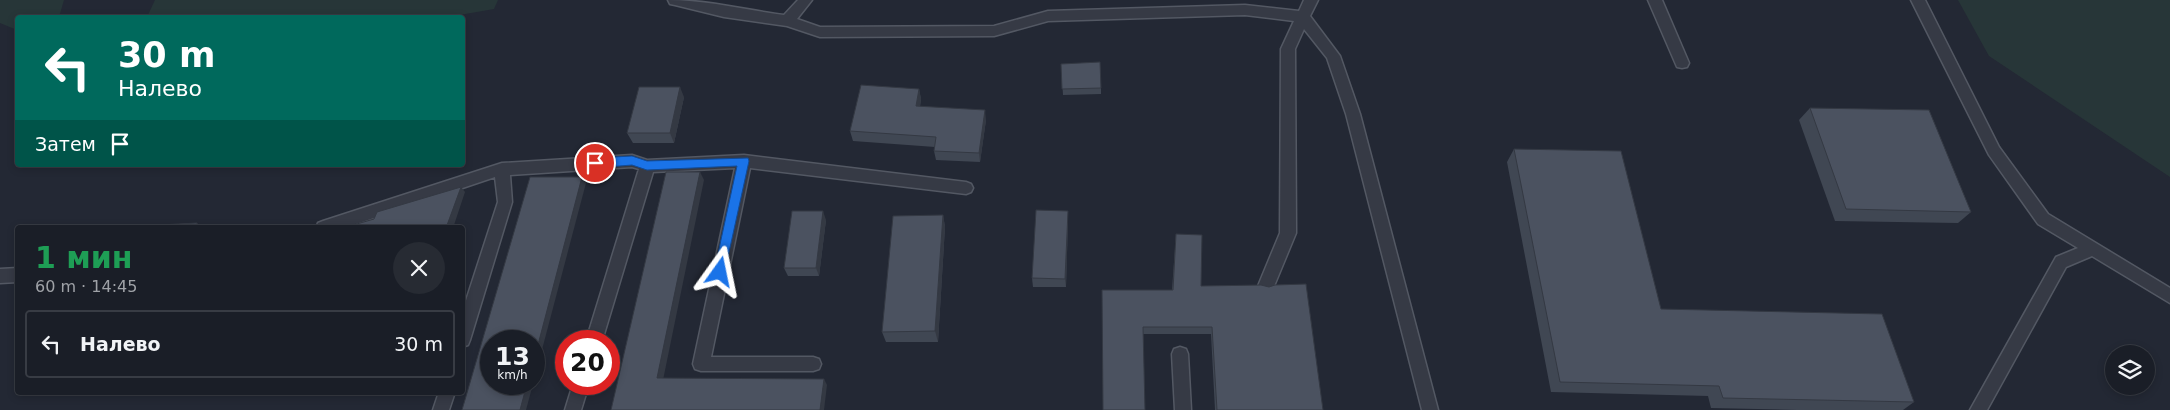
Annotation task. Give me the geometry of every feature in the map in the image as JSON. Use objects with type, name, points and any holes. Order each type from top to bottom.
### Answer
[{"type":"lane","points":[[676,0],[724,12],[787,21],[820,32],[994,31],[1048,16],[1245,10],[1303,17],[1333,56],[1353,114],[1430,410]]},
{"type":"lane","points":[[787,21],[805,0]]},
{"type":"lane","points":[[1266,286],[1288,233],[1288,49],[1311,0]]},
{"type":"lane","points":[[1655,0],[1682,63]]},
{"type":"lane","points":[[1918,0],[1994,151],[2043,219],[2170,296]]},
{"type":"lane","points":[[332,225],[502,169],[632,161],[647,166],[744,161],[966,188]]},
{"type":"lane","points":[[744,161],[701,364],[813,364]]},
{"type":"lane","points":[[597,330],[647,166]]},
{"type":"lane","points":[[465,330],[505,202],[502,169]]},
{"type":"lane","points":[[1978,410],[2061,262],[2093,249]]},
{"type":"lane","points":[[0,276],[15,275]]},
{"type":"lane","points":[[1180,354],[1183,410]]},
{"type":"lane","points":[[441,410],[446,395]]},
{"type":"lane","points":[[573,410],[578,395]]},
{"type":"shaded area","points":[[0,0],[64,0],[60,15],[15,15],[15,29],[0,23]]},
{"type":"shaded area","points":[[155,0],[498,0],[494,9],[460,15],[148,15]]},
{"type":"shaded area","points":[[1958,0],[2170,0],[2170,177],[1989,56]]},
{"type":"building","points":[[1100,62],[1101,88],[1062,89],[1061,64]]},
{"type":"building","points":[[861,85],[919,89],[916,106],[985,110],[979,153],[934,151],[936,137],[850,131]]},
{"type":"building","points":[[639,87],[680,87],[670,133],[627,133]]},
{"type":"building","points":[[1810,108],[1929,110],[1971,212],[1846,209]]},
{"type":"building","points":[[1514,149],[1621,151],[1661,309],[1882,314],[1914,402],[1723,398],[1719,386],[1560,382]]},
{"type":"building","points":[[666,172],[700,172],[657,378],[824,379],[820,410],[611,410],[614,395],[620,395],[620,371]]},
{"type":"building","points":[[530,177],[582,177],[542,330],[485,330]]},
{"type":"building","points":[[461,187],[447,225],[353,225],[374,219],[377,212]]},
{"type":"building","points":[[1036,210],[1068,211],[1065,279],[1032,278]]},
{"type":"building","points":[[792,211],[823,211],[816,268],[784,268]]},
{"type":"building","points":[[943,215],[935,331],[882,332],[893,216]]},
{"type":"building","points":[[197,223],[197,225],[160,225]]},
{"type":"building","points":[[1176,234],[1202,235],[1201,286],[1261,285],[1269,287],[1275,285],[1306,284],[1323,410],[1217,410],[1212,327],[1143,327],[1145,410],[1103,410],[1102,290],[1173,290]]},
{"type":"building","points":[[480,348],[480,395],[524,395],[520,410],[462,410]]},
{"type":"route","points":[[595,163],[632,161],[647,166],[744,161],[720,272]]}]
